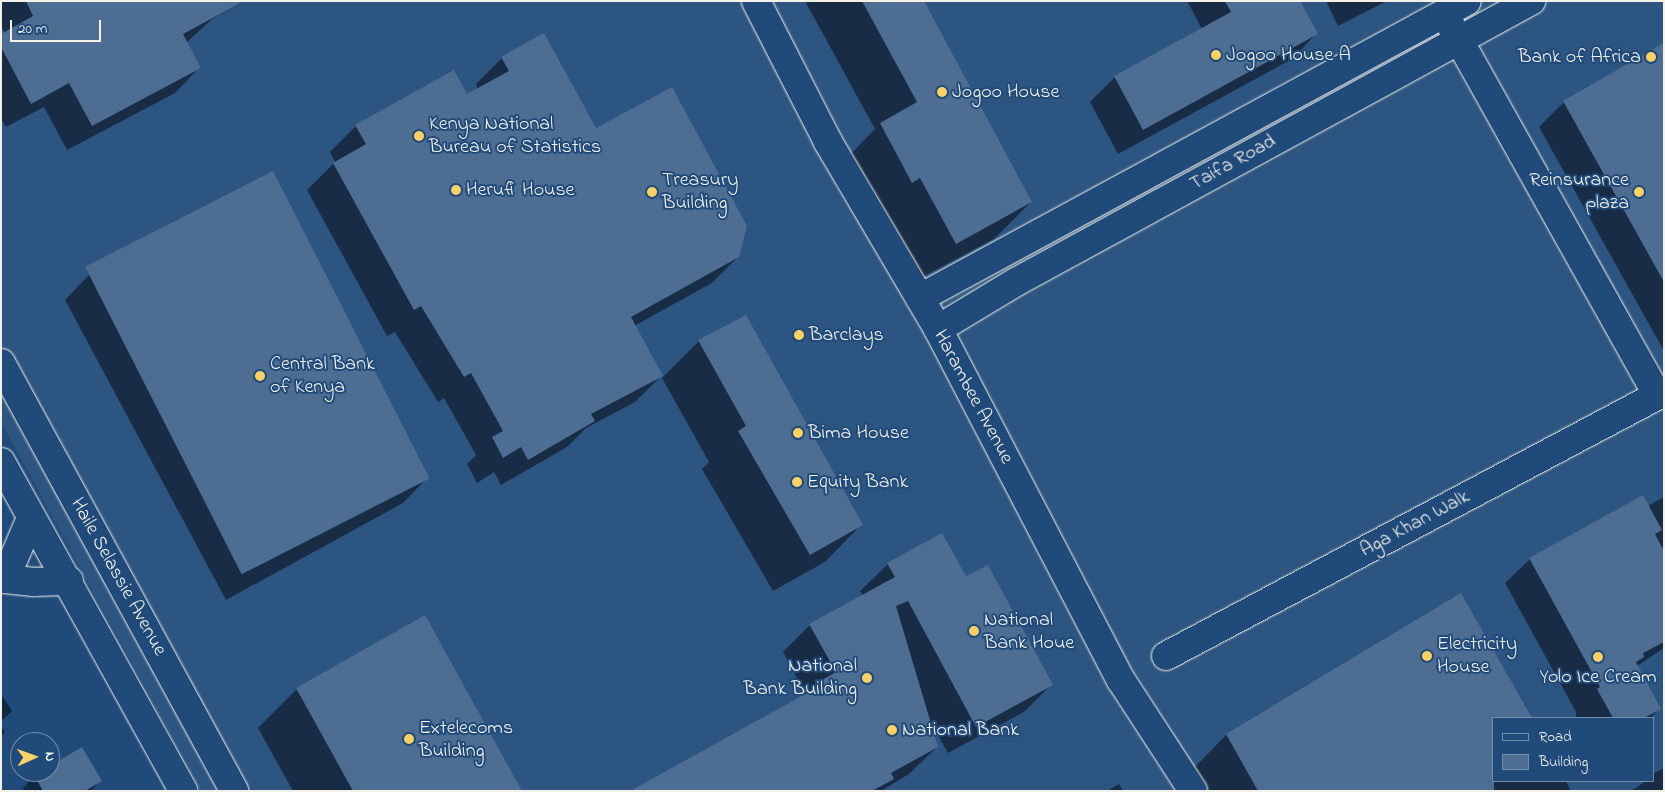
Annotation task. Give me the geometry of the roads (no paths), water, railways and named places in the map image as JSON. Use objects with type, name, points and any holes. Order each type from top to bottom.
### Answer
[{"type":"street","name":"Harambee Avenue","points":[[756,1],[828,142],[938,330],[1121,680],[1193,791]]},
{"type":"street","name":"Taifa Road","points":[[938,330],[1016,282],[1530,1]]},
{"type":"street","name":"Taifa Road","points":[[920,298],[1455,8]]},
{"type":"street","points":[[1455,8],[1459,39],[1660,394]]},
{"type":"street","name":"Haile Selassie Avenue","points":[[1,363],[234,791]]},
{"type":"street","name":"Aga Khan Walk","points":[[1166,656],[1660,394]]},
{"type":"street","points":[[1,462],[31,518],[69,581],[183,791]]},
{"type":"street","points":[[31,518],[3,580],[34,582],[69,581]]},
{"type":"place","name":"Jogoo House A","points":[[1216,55]]},
{"type":"place","name":"Bank of Africa","points":[[1651,57]]},
{"type":"place","name":"Jogoo House","points":[[942,92]]},
{"type":"place","name":"Kenya National Bureau of Statistics","points":[[419,136]]},
{"type":"place","name":"Herufi House","points":[[456,190]]},
{"type":"place","name":"Treasury Building","points":[[652,192]]},
{"type":"place","name":"Reinsurance plaza","points":[[1639,192]]},
{"type":"place","name":"Barclays","points":[[799,335]]},
{"type":"place","name":"Central Bank of Kenya","points":[[260,376]]},
{"type":"place","name":"Bima House","points":[[798,433]]},
{"type":"place","name":"Equity Bank","points":[[797,482]]},
{"type":"place","name":"National Bank Houe","points":[[974,631]]},
{"type":"place","name":"Electricity House","points":[[1427,656]]},
{"type":"place","name":"Yolo Ice Cream","points":[[1598,657]]},
{"type":"place","name":"National Bank Building","points":[[867,678]]},
{"type":"place","name":"National Bank","points":[[892,730]]},
{"type":"place","name":"Extelecoms Building","points":[[409,739]]}]
